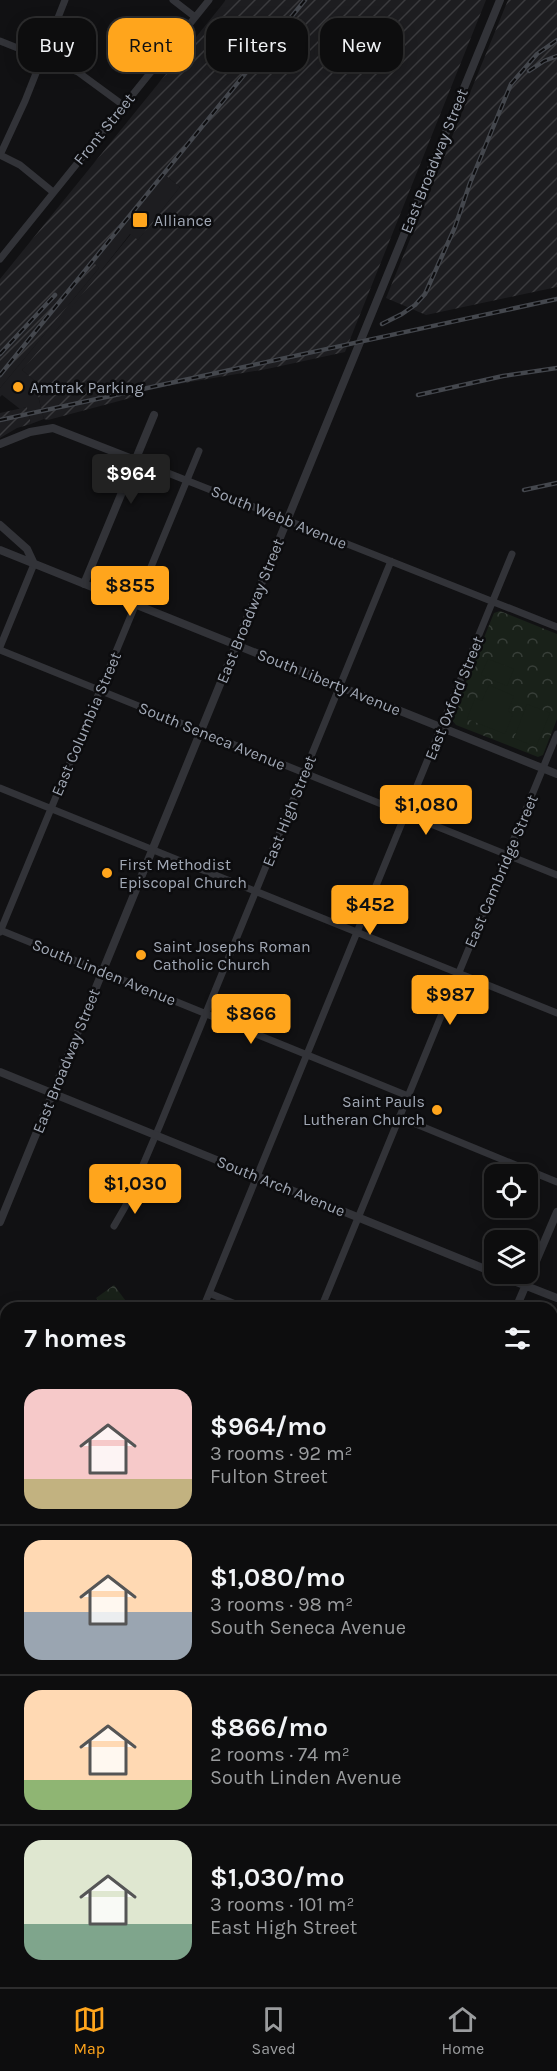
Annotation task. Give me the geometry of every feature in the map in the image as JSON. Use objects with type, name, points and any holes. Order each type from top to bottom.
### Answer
[{"type":"street","points":[[59,18],[66,0]]},
{"type":"street","points":[[173,0],[195,17]]},
{"type":"street","name":"Front Street","points":[[0,259],[209,0]]},
{"type":"street","name":"East Broadway Street","points":[[1,1219],[500,0]]},
{"type":"street","points":[[0,41],[18,48]]},
{"type":"street","points":[[36,72],[0,155],[20,165],[53,192]]},
{"type":"street","points":[[78,72],[123,105]]},
{"type":"street","points":[[84,584],[154,415]]},
{"type":"street","name":"South Webb Avenue","points":[[0,444],[30,432],[52,428],[557,627]]},
{"type":"street","name":"East Columbia Street","points":[[0,931],[199,451]]},
{"type":"street","points":[[0,525],[27,549],[34,564],[0,648]]},
{"type":"street","name":"South Liberty Avenue","points":[[0,550],[557,774]]},
{"type":"street","name":"East Oxford Street","points":[[205,1302],[512,554]]},
{"type":"street","name":"East High Street","points":[[114,1226],[131,1193],[206,1014],[391,561]]},
{"type":"street","name":"South Seneca Avenue","points":[[0,648],[557,875]]},
{"type":"street","name":"East Cambridge Street","points":[[323,1302],[557,734]]},
{"type":"street","points":[[0,788],[557,1013]]},
{"type":"street","name":"South Linden Avenue","points":[[0,931],[408,1096]]},
{"type":"street","name":"South Arch Avenue","points":[[0,1072],[484,1269]]},
{"type":"street","points":[[399,1117],[557,1182]]},
{"type":"street","points":[[518,1302],[557,1212]]},
{"type":"street","name":"South Arch Avenue","points":[[520,1284],[557,1298]]},
{"type":"street","points":[[209,1293],[231,1302]]},
{"type":"shaded area","points":[[226,0],[486,0],[345,352],[267,369],[143,390],[134,397],[48,420],[44,419],[34,380],[22,370],[64,321],[62,319],[131,234],[138,240],[180,187],[165,175],[93,262],[99,268],[0,388],[0,279],[168,72],[194,72],[194,40],[206,25],[206,72],[308,72],[308,18],[211,18]]},
{"type":"shaded area","points":[[508,0],[557,0],[557,287],[426,315],[386,298]]},
{"type":"shaded area","points":[[165,175],[180,187],[138,240],[130,234],[63,319],[64,321],[22,370],[34,380],[44,419],[31,424],[27,407],[20,409],[2,395],[0,397],[0,388],[99,268],[93,263]]},
{"type":"shaded area","points":[[27,407],[31,424],[17,428],[0,438],[0,413]]},
{"type":"green space","points":[[500,611],[557,634],[557,719],[543,755],[538,757],[456,725],[451,719],[494,613]]},
{"type":"green space","points":[[488,659],[514,669],[507,686],[481,675]]},
{"type":"green space","points":[[489,685],[514,696],[508,711],[513,714],[505,734],[467,719],[475,698],[482,701]]},
{"type":"green space","points":[[527,704],[550,713],[536,747],[514,738]]},
{"type":"green space","points":[[114,1285],[127,1302],[99,1302],[96,1298]]},
{"type":"railway","points":[[0,375],[305,0]]},
{"type":"railway","points":[[382,324],[415,305],[425,294],[455,227],[470,183],[511,84],[537,54],[557,40]]},
{"type":"railway","points":[[529,71],[557,56]]},
{"type":"railway","points":[[0,354],[55,295]]},
{"type":"railway","points":[[0,420],[557,299]]},
{"type":"railway","points":[[418,395],[503,376],[557,368]]},
{"type":"railway","points":[[524,490],[557,483]]},
{"type":"place","name":"Alliance","points":[[140,220]]},
{"type":"place","name":"Amtrak Parking","points":[[18,387]]},
{"type":"place","name":"First Methodist Episcopal Church","points":[[107,873]]},
{"type":"place","name":"Saint Josephs Roman Catholic Church","points":[[141,955]]},
{"type":"place","name":"Saint Pauls Lutheran Church","points":[[437,1110]]}]
